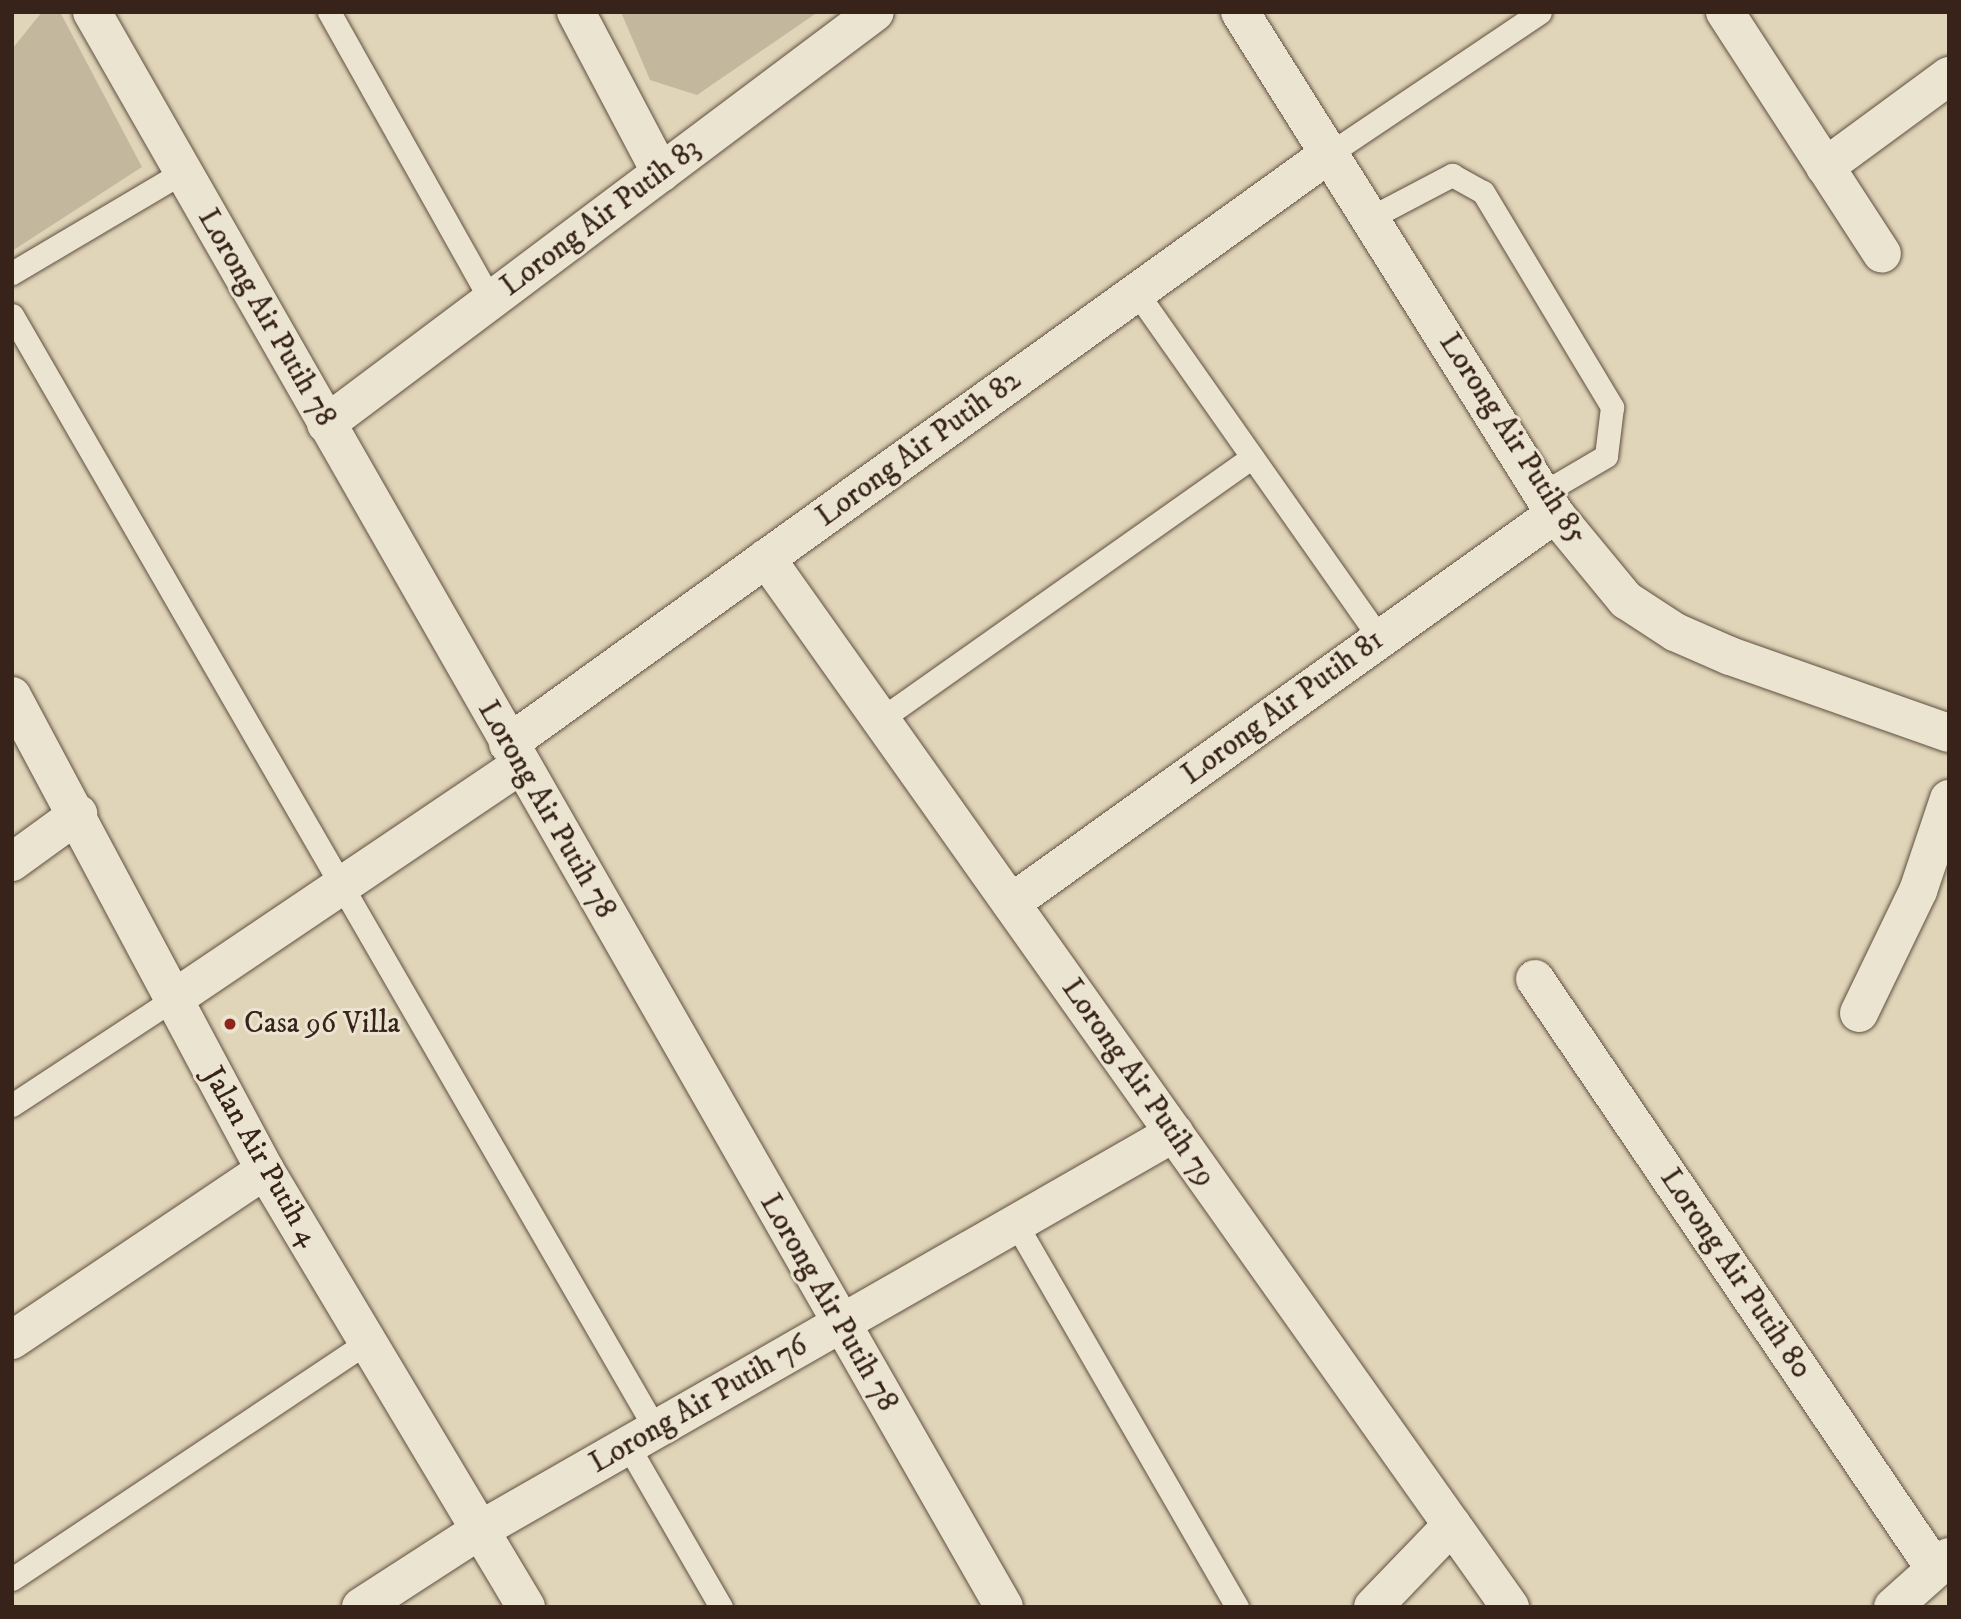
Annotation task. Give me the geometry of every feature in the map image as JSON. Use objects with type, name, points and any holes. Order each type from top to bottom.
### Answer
[{"type":"street","name":"Lorong Air Putih 78","points":[[92,12],[514,755],[1004,1607]]},
{"type":"street","points":[[576,12],[661,173]]},
{"type":"street","name":"Lorong Air Putih 83","points":[[326,424],[875,12]]},
{"type":"street","name":"Lorong Air Putih 85","points":[[1240,12],[1549,503],[1626,600],[1675,632],[1949,733]]},
{"type":"street","points":[[1725,12],[1882,254]]},
{"type":"street","points":[[1825,167],[1949,76]]},
{"type":"street","name":"Lorong Air Putih 82","points":[[172,1000],[345,883],[766,558],[1329,154]]},
{"type":"street","name":"Lorong Air Putih 81","points":[[1011,903],[1380,639],[1549,503]]},
{"type":"street","name":"Lorong Air Putih 79","points":[[766,558],[1510,1607]]},
{"type":"street","name":"Jalan Air Putih 4","points":[[12,696],[78,814],[172,1000],[265,1170],[526,1607]]},
{"type":"street","points":[[1859,1013],[1918,891],[1949,799]]},
{"type":"street","points":[[12,862],[78,814]]},
{"type":"street","name":"Lorong Air Putih 80","points":[[1535,979],[1942,1563]]},
{"type":"street","name":"Lorong Air Putih 76","points":[[362,1607],[480,1530],[1174,1133]]},
{"type":"street","points":[[12,1340],[265,1170]]},
{"type":"street","points":[[1373,1607],[1452,1525]]},
{"type":"street","points":[[1894,1607],[1942,1563]]},
{"type":"lane","points":[[329,12],[491,301]]},
{"type":"lane","points":[[1329,154],[1540,12]]},
{"type":"lane","points":[[12,273],[183,172]]},
{"type":"lane","points":[[1370,218],[1452,175],[1483,192],[1612,407],[1606,456],[1549,503]]},
{"type":"lane","points":[[1137,293],[1380,639]]},
{"type":"lane","points":[[12,315],[345,883],[642,1438],[721,1607]]},
{"type":"lane","points":[[881,719],[1252,457]]},
{"type":"lane","points":[[12,1105],[172,1000]]},
{"type":"lane","points":[[1016,1224],[1237,1607]]},
{"type":"lane","points":[[12,1579],[368,1342]]},
{"type":"shaded area","points":[[42,12],[60,12],[142,167],[12,251],[12,49]]},
{"type":"shaded area","points":[[621,12],[818,12],[697,95],[650,80]]},
{"type":"place","name":"Casa 96 Villa","points":[[230,1024]]}]
